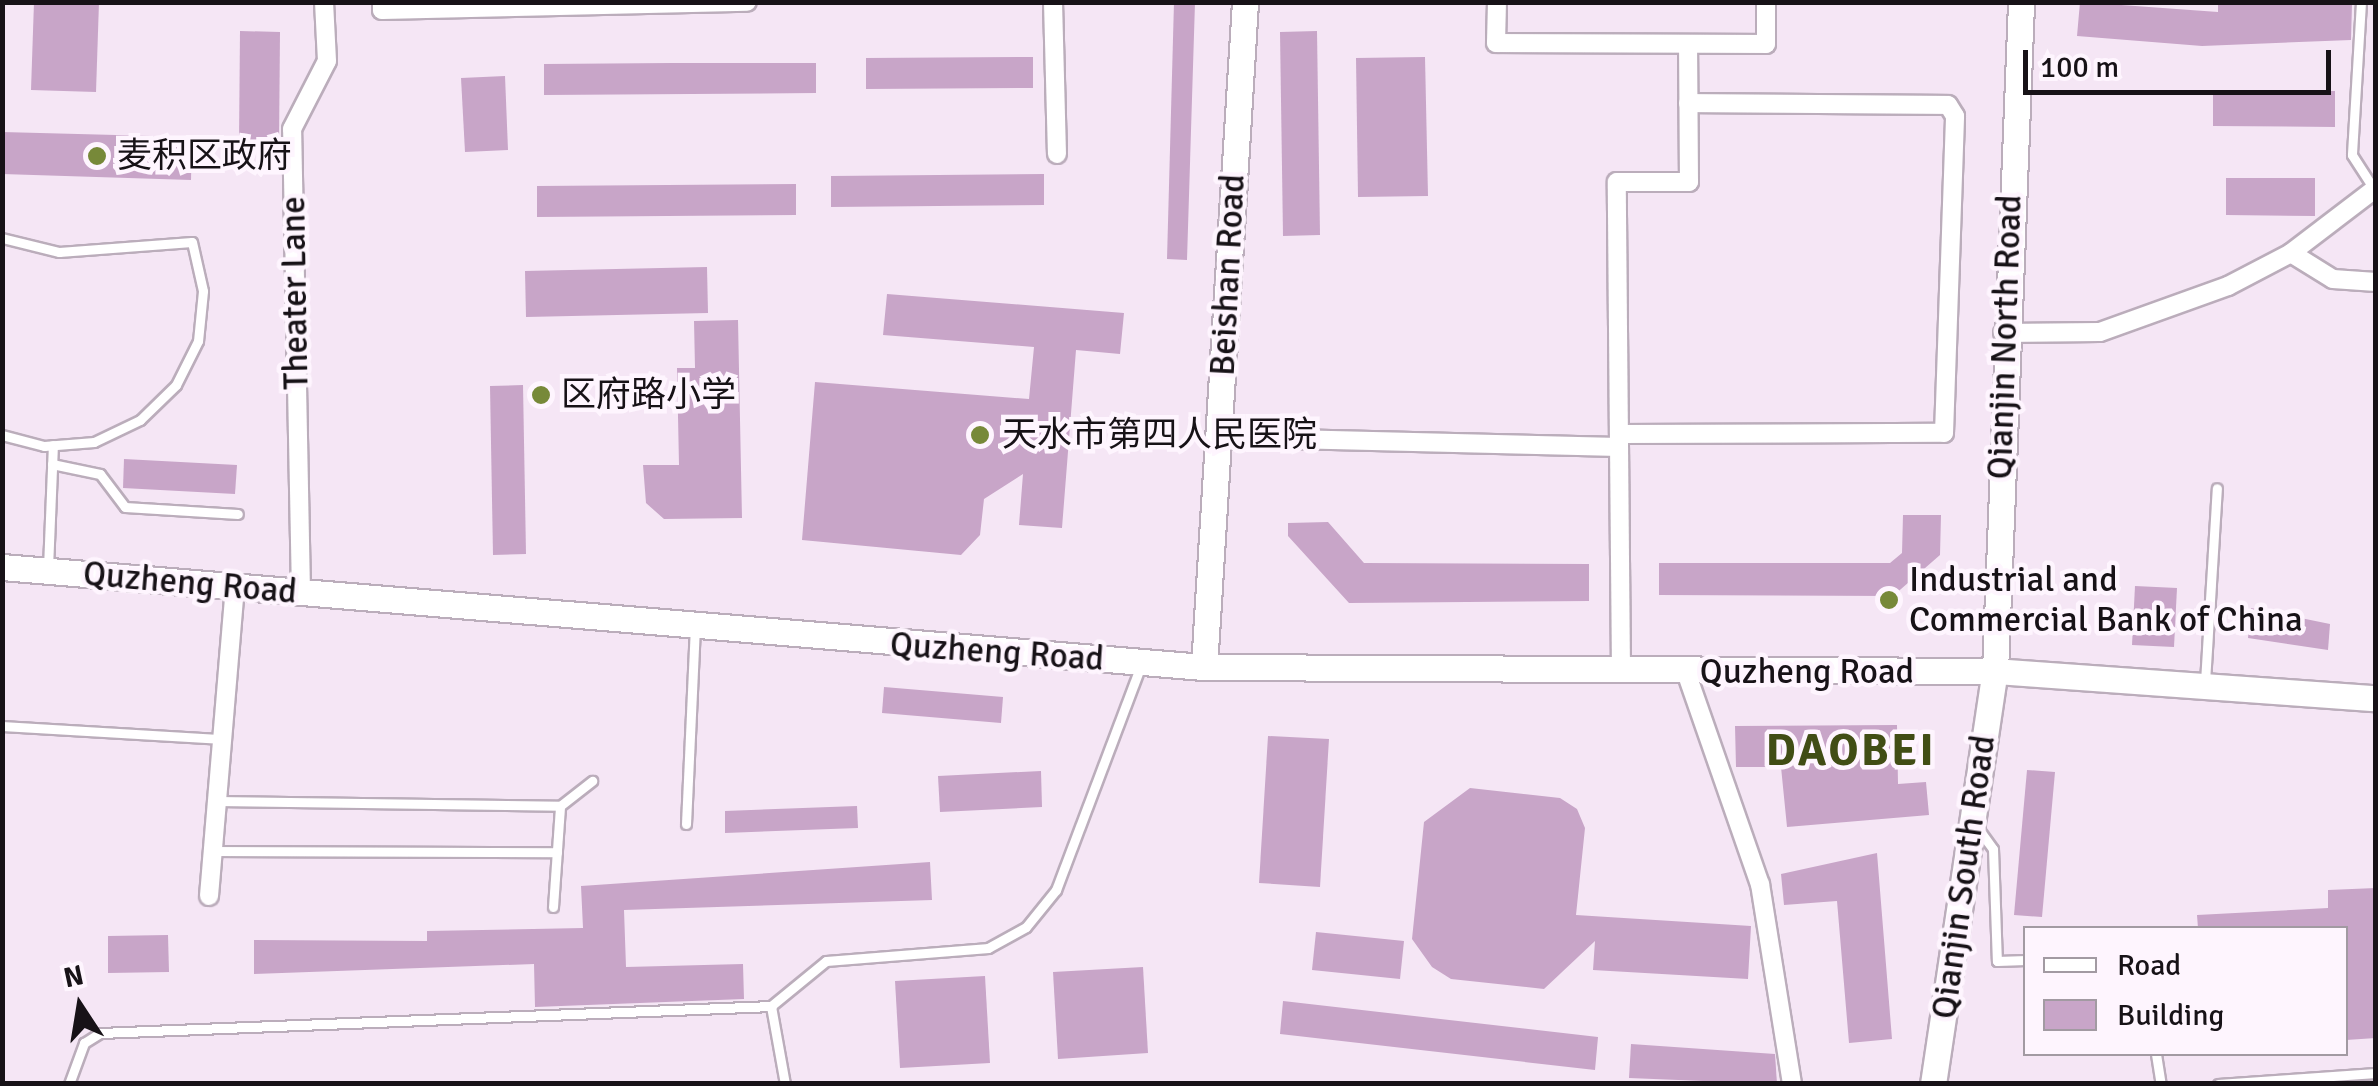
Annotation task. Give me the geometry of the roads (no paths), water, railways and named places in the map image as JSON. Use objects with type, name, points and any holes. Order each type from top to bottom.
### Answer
[{"type":"main road","name":"Beishan Road","points":[[1204,667],[1245,2]]},
{"type":"main road","name":"Qianjin North Road","points":[[1995,671],[2002,333],[2021,2]]},
{"type":"main road","name":"Quzheng Road","points":[[2,567],[696,628],[1204,667],[1995,671],[2205,682],[2376,698]]},
{"type":"main road","name":"Qianjin South Road","points":[[1934,1084],[1995,671]]},
{"type":"street","name":"Theater Lane","points":[[302,593],[292,129],[327,62],[324,2]]},
{"type":"street","points":[[382,2],[382,10],[747,2]]},
{"type":"street","points":[[1052,2],[1057,154]]},
{"type":"street","points":[[1497,2],[1496,43],[1688,44],[1766,44],[1766,2]]},
{"type":"street","points":[[1621,672],[1618,182],[1689,182],[1688,44]]},
{"type":"street","points":[[1290,438],[1619,441],[1944,433],[1948,105],[1688,104]]},
{"type":"street","points":[[2002,333],[2100,332],[2291,253],[2374,188]]},
{"type":"street","points":[[2291,253],[2334,279],[2376,282]]},
{"type":"street","points":[[210,896],[235,588]]},
{"type":"street","points":[[1686,672],[1760,884],[1792,1084]]},
{"type":"lane","points":[[2361,2],[2352,154],[2374,188]]},
{"type":"lane","points":[[2,238],[59,252],[192,242],[200,324],[176,386],[140,420],[94,442],[53,445],[2,435]]},
{"type":"lane","points":[[48,571],[53,445]]},
{"type":"lane","points":[[52,464],[100,474],[125,507],[238,514]]},
{"type":"lane","points":[[2205,682],[2217,488]]},
{"type":"lane","points":[[686,824],[696,628]]},
{"type":"lane","points":[[68,1084],[84,1044],[100,1033],[771,1006],[826,961],[988,948],[1026,927],[1056,890],[1142,663]]},
{"type":"lane","points":[[2,726],[222,738]]},
{"type":"lane","points":[[217,801],[560,806],[592,781]]},
{"type":"lane","points":[[554,907],[560,806]]},
{"type":"lane","points":[[1973,820],[1993,849],[1998,960],[2023,960]]},
{"type":"lane","points":[[213,851],[557,852]]},
{"type":"lane","points":[[771,1006],[785,1084]]},
{"type":"lane","points":[[2156,1056],[2161,1084]]},
{"type":"lane","points":[[2218,1084],[2376,1073]]},
{"type":"place","name":"麦积区政府","points":[[97,156]]},
{"type":"place","name":"区府路小学","points":[[541,395]]},
{"type":"place","name":"天水市第四人民医院","points":[[980,435]]},
{"type":"place","name":"Industrial and Commercial Bank of China","points":[[1889,600]]},
{"type":"district","name":"DAOBEI","points":[[1851,751]]}]
